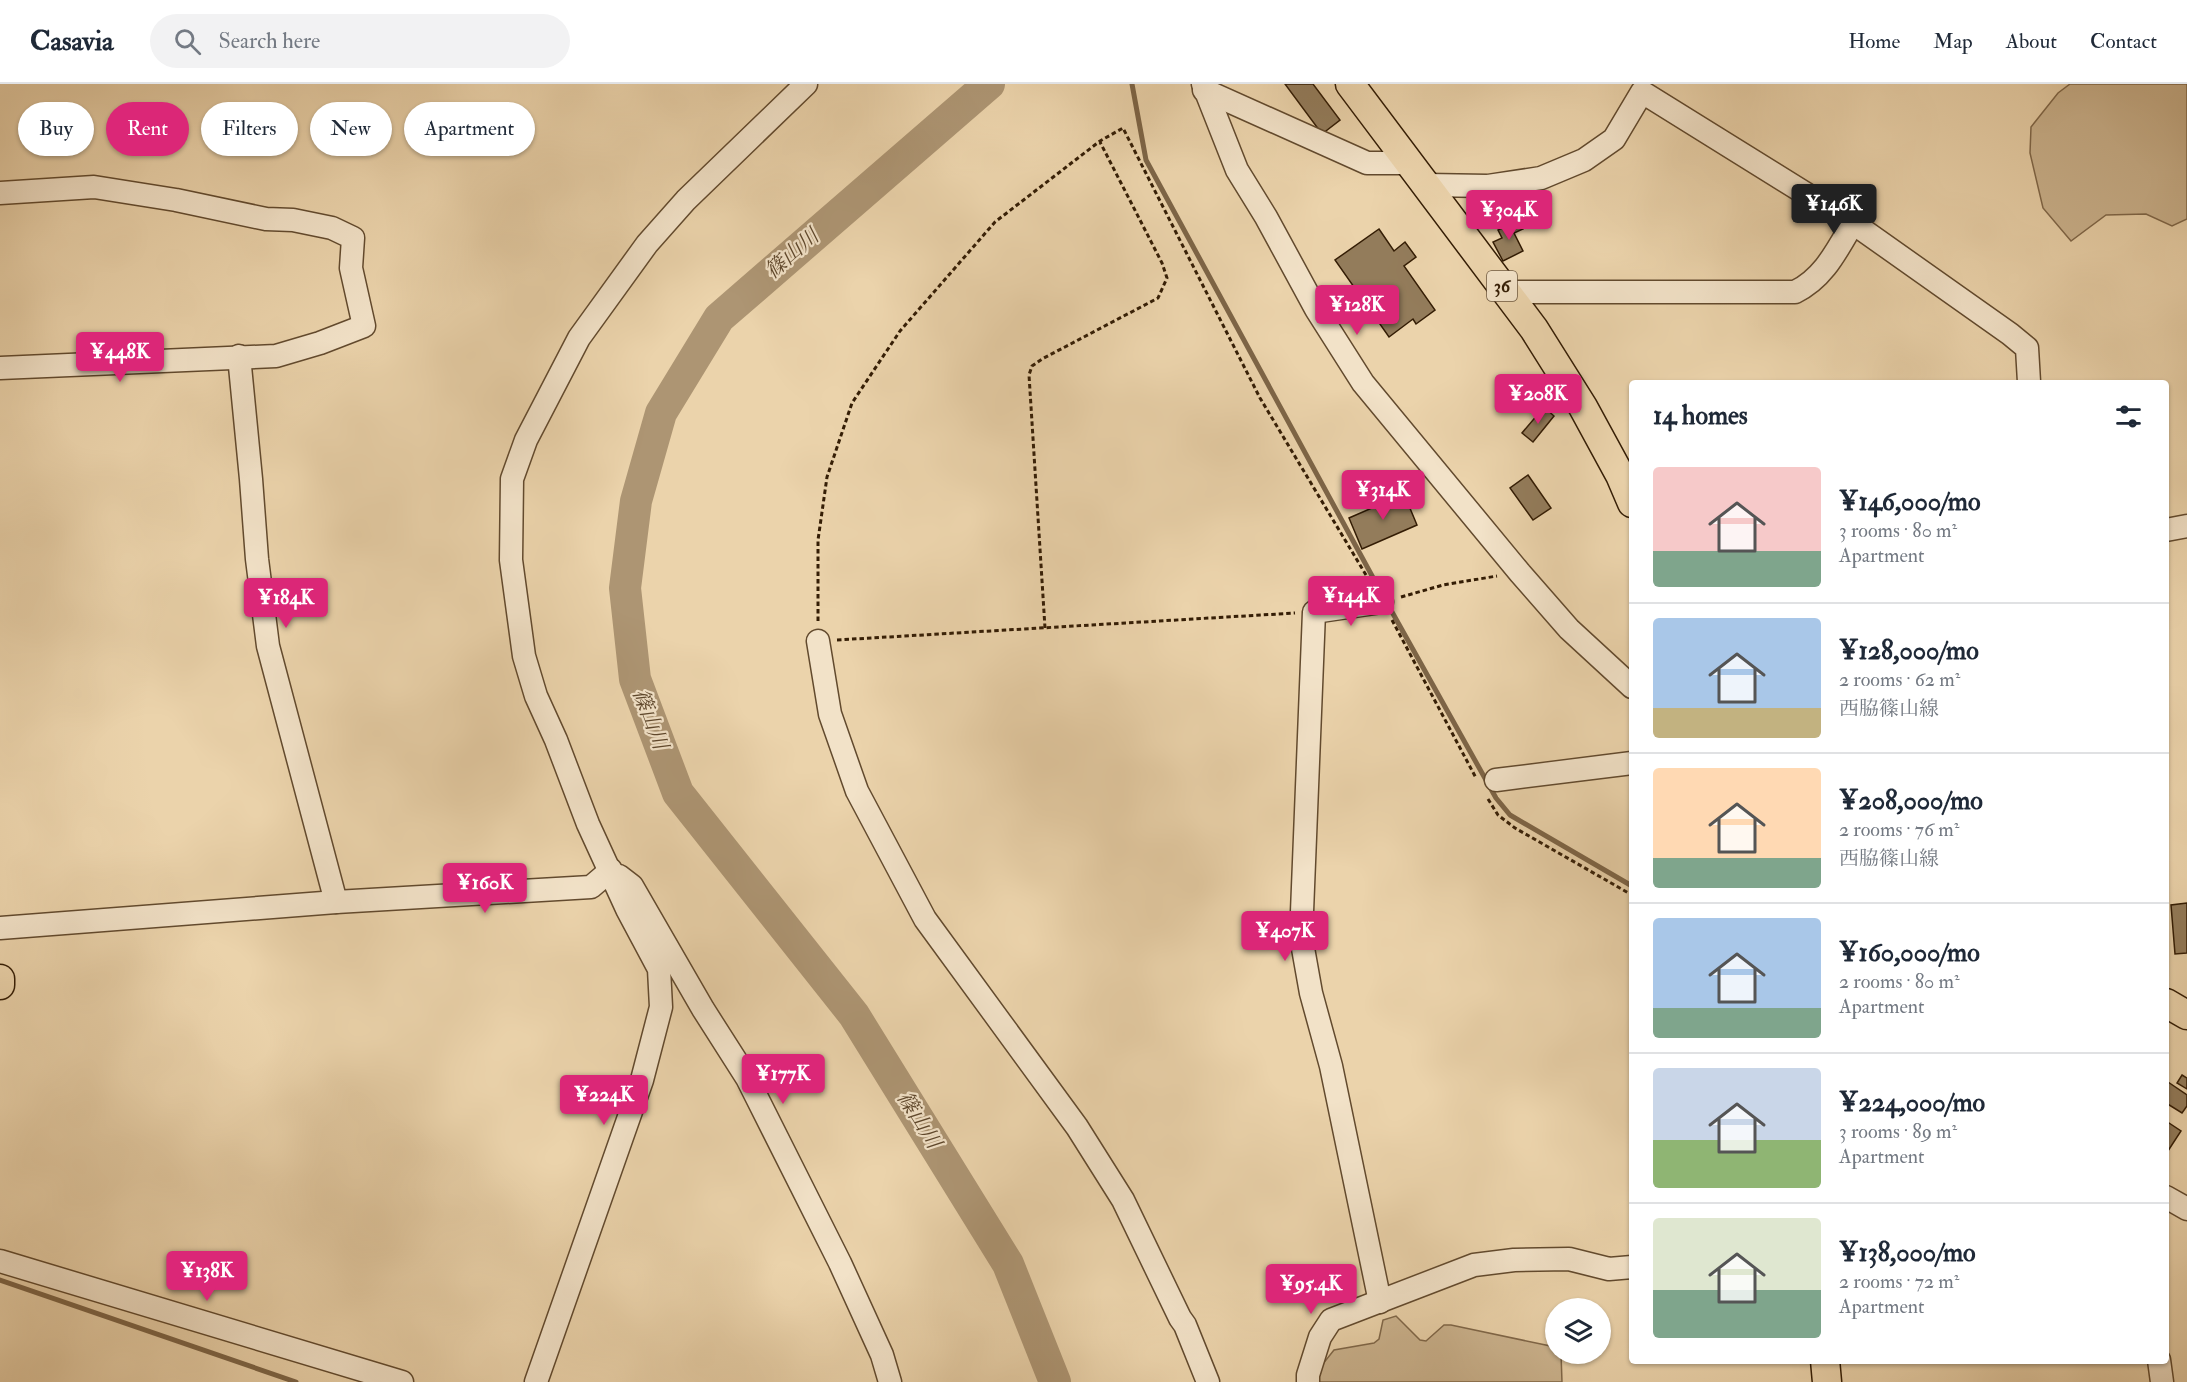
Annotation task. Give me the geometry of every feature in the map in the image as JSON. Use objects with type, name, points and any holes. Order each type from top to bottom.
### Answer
[{"type":"main road","name":"36","points":[[1350,84],[1534,329],[1583,407],[1629,496]]},
{"type":"main road","points":[[0,979],[0,985]]},
{"type":"main road","points":[[2169,1005],[2187,1015]]},
{"type":"main road","points":[[1826,1364],[1827,1382]]},
{"type":"street","points":[[536,1382],[642,1080],[661,1007],[659,969],[627,909],[588,824],[556,740],[536,696],[524,656],[511,560],[512,479],[526,440],[579,338],[647,244],[686,200],[806,84]]},
{"type":"street","points":[[1204,87],[1367,163],[1488,186],[1540,178],[1584,160],[1614,139],[1642,92],[1853,223],[2027,348],[2029,380]]},
{"type":"street","points":[[1204,87],[1237,170],[1266,217],[1316,309],[1363,383],[1569,629],[1629,684]]},
{"type":"street","points":[[0,193],[94,187],[176,200],[266,219],[293,220],[332,228],[353,238],[351,268],[364,326],[320,343],[276,356],[0,368]]},
{"type":"street","points":[[1506,292],[1795,292],[1806,287],[1824,271],[1853,223]]},
{"type":"street","points":[[239,356],[257,559],[268,646],[336,902]]},
{"type":"street","points":[[2169,529],[2187,526]]},
{"type":"street","points":[[1380,1302],[1331,1066],[1311,993],[1301,937],[1314,612],[1382,602]]},
{"type":"street","points":[[818,641],[830,714],[857,791],[925,919],[1070,1117],[1123,1200],[1185,1325],[1208,1382]]},
{"type":"street","points":[[1496,780],[1629,763]]},
{"type":"street","points":[[0,928],[336,902],[591,887],[611,870]]},
{"type":"street","points":[[611,870],[632,886],[702,1009],[747,1077],[840,1263],[882,1355],[890,1382]]},
{"type":"street","points":[[2169,1199],[2187,1209]]},
{"type":"street","points":[[1308,1382],[1320,1337],[1331,1320],[1474,1265],[1514,1260],[1569,1259],[1609,1269],[1629,1267]]},
{"type":"street","points":[[0,1261],[402,1382]]},
{"type":"street","points":[[2160,1364],[2162,1382]]},
{"type":"path","points":[[1314,612],[818,641],[818,540],[827,477],[852,403],[900,331],[995,222],[1100,141],[1123,128],[1260,398],[1382,602],[1443,585],[1520,573]]},
{"type":"path","points":[[1045,628],[1029,375],[1032,366],[1158,298],[1167,278],[1162,263],[1100,141]]},
{"type":"shaded area","points":[[2070,84],[2187,84],[2187,219],[2172,226],[2146,214],[2106,215],[2071,241],[2043,208],[2030,153],[2031,127],[2058,93]]},
{"type":"shaded area","points":[[1396,1316],[1420,1340],[1426,1341],[1444,1325],[1451,1325],[1545,1345],[1545,1364],[1561,1364],[1562,1382],[1318,1382],[1322,1365],[1334,1350],[1374,1343],[1379,1339],[1383,1320]]},
{"type":"building","points":[[1285,84],[1313,84],[1340,120],[1322,134]]},
{"type":"building","points":[[1512,190],[1520,211],[1499,220],[1490,199]]},
{"type":"building","points":[[1518,220],[1523,229],[1514,233],[1523,251],[1503,261],[1493,242],[1502,238],[1498,230]]},
{"type":"building","points":[[1379,229],[1394,251],[1405,242],[1416,257],[1404,266],[1435,310],[1416,324],[1413,319],[1389,337],[1335,260]]},
{"type":"building","points":[[1544,407],[1554,416],[1533,442],[1522,433]]},
{"type":"building","points":[[1528,475],[1551,508],[1533,520],[1510,488]]},
{"type":"building","points":[[1404,494],[1417,525],[1362,549],[1349,518]]},
{"type":"building","points":[[2187,903],[2187,953],[2175,954],[2171,905]]},
{"type":"building","points":[[2182,1075],[2187,1078],[2187,1089],[2177,1083]]},
{"type":"building","points":[[2169,1083],[2187,1095],[2187,1106],[2182,1113],[2169,1105]]},
{"type":"building","points":[[2169,1123],[2181,1131],[2169,1149]]},
{"type":"waterway","name":"篠山川","points":[[989,84],[719,318],[661,413],[636,501],[625,588],[635,679],[678,793],[854,1015],[1008,1264],[1055,1382]]},
{"type":"waterway","points":[[1132,84],[1146,160],[1377,585]]},
{"type":"waterway","points":[[1387,603],[1496,798],[1510,815],[1629,884]]},
{"type":"waterway","points":[[0,1280],[296,1382]]}]
